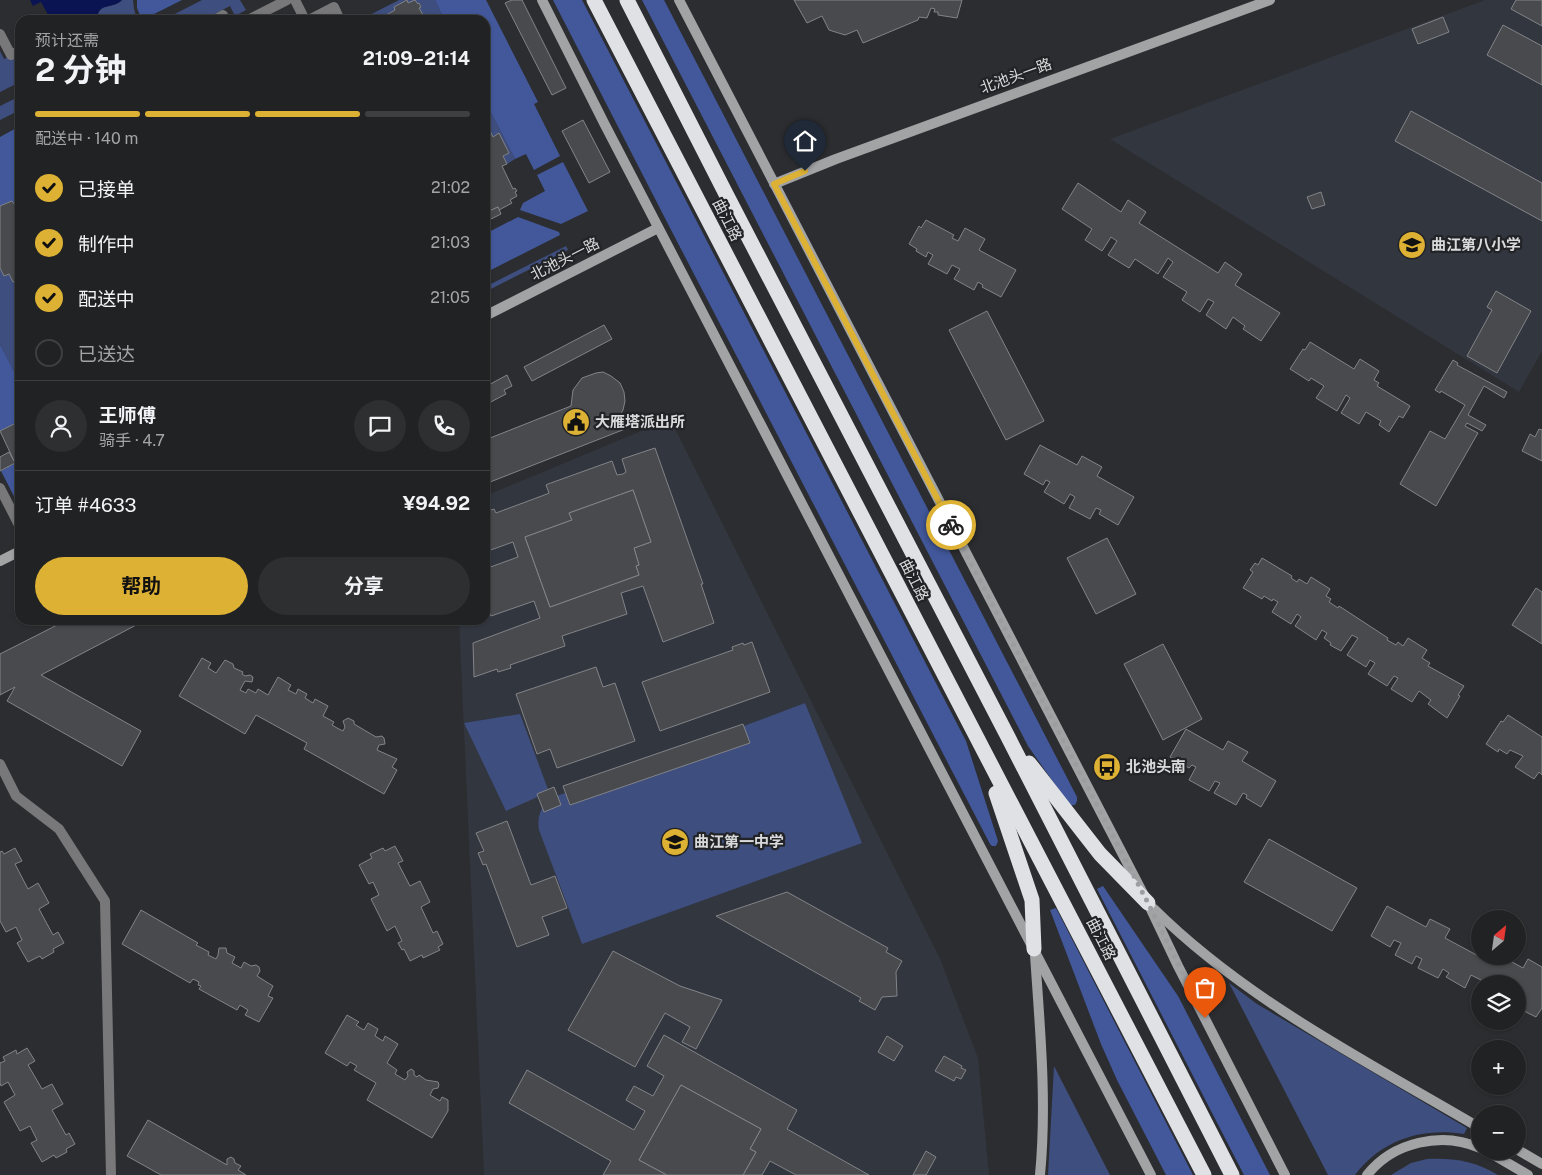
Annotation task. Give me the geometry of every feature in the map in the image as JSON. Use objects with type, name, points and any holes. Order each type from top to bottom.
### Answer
[{"type":"highway","name":"曲江路","points":[[594,0],[1204,1175]]},
{"type":"highway","name":"曲江路","points":[[626,0],[1007,735],[1232,1175]]},
{"type":"highway","points":[[1007,735],[1100,854],[1148,903]]},
{"type":"highway","points":[[982,748],[1032,900],[1034,950]]},
{"type":"main road","points":[[542,0],[658,228],[1150,1175]]},
{"type":"main road","points":[[680,0],[1148,903],[1178,966],[1286,1175]]},
{"type":"main road","name":"北池头一路","points":[[774,184],[836,159],[1270,0]]},
{"type":"main road","name":"北池头一路","points":[[490,313],[658,228]]},
{"type":"main road","points":[[0,561],[15,554]]},
{"type":"main road","points":[[1148,903],[1172,927],[1252,991],[1471,1123]]},
{"type":"main road","points":[[1034,950],[1043,1072],[1044,1113],[1040,1175]]},
{"type":"main road","points":[[1367,1175],[1381,1160],[1395,1151],[1423,1141],[1459,1141],[1471,1145]]},
{"type":"main road","points":[[1526,1155],[1542,1164]]},
{"type":"main road","points":[[1502,1160],[1528,1175]]},
{"type":"street","points":[[258,15],[287,0]]},
{"type":"street","points":[[295,0],[304,15]]},
{"type":"street","points":[[315,15],[332,4]]},
{"type":"street","points":[[0,34],[11,55],[15,53]]},
{"type":"street","points":[[0,488],[15,517]]},
{"type":"street","points":[[0,764],[16,796],[59,829],[105,901],[111,1175]]},
{"type":"shaded area","points":[[30,0],[122,0],[114,5],[103,8],[98,15],[48,15],[41,2],[33,6]]},
{"type":"shaded area","points":[[122,0],[133,0],[136,15],[98,15],[103,8]]},
{"type":"shaded area","points":[[137,0],[182,0],[152,15],[140,15],[137,8]]},
{"type":"shaded area","points":[[202,0],[240,0],[246,10],[234,15],[230,6],[213,15],[173,15]]},
{"type":"shaded area","points":[[399,0],[407,0],[394,7],[395,10],[386,15],[370,15]]},
{"type":"shaded area","points":[[407,0],[435,0],[442,15],[423,15],[419,8],[421,7],[420,3],[408,3]]},
{"type":"shaded area","points":[[435,0],[486,0],[538,102],[534,104],[560,156],[534,170],[526,154],[515,159],[490,111],[490,15],[442,15]]},
{"type":"shaded area","points":[[553,0],[582,0],[966,741],[998,841],[996,846],[990,844]]},
{"type":"shaded area","points":[[642,0],[664,0],[1077,797],[1075,805],[1068,803],[1028,746]]},
{"type":"shaded area","name":"曲江第八小学","points":[[1485,0],[1542,0],[1542,351],[1519,392],[1110,139]]},
{"type":"shaded area","points":[[0,51],[4,59],[13,55],[15,60],[15,84],[0,92]]},
{"type":"shaded area","points":[[15,98],[15,112],[0,120],[0,106]]},
{"type":"shaded area","points":[[490,111],[515,159],[507,164],[503,156],[509,152],[499,134],[493,137],[490,135]]},
{"type":"shaded area","points":[[15,129],[15,204],[12,201],[0,206],[0,137]]},
{"type":"shaded area","points":[[563,162],[588,211],[561,224],[520,210],[523,203],[545,191],[537,175]]},
{"type":"shaded area","points":[[518,217],[559,232],[560,235],[490,270],[490,231]]},
{"type":"shaded area","points":[[566,246],[568,250],[490,289],[490,284]]},
{"type":"shaded area","points":[[0,268],[4,276],[9,274],[13,282],[15,281],[15,373],[0,344]]},
{"type":"shaded area","points":[[0,344],[15,373],[15,424],[0,431]]},
{"type":"shaded area","name":"曲江第一中学","points":[[670,419],[941,961],[978,1058],[989,1175],[484,1175],[459,625],[490,625],[490,494]]},
{"type":"shaded area","points":[[15,463],[15,498],[1,471]]},
{"type":"shaded area","points":[[805,703],[862,843],[582,944],[539,830],[538,821],[540,813],[549,799]]},
{"type":"shaded area","points":[[520,714],[549,792],[506,811],[464,723]]},
{"type":"shaded area","points":[[1103,886],[1178,996],[1270,1175],[1244,1175],[1097,889]]},
{"type":"shaded area","points":[[1056,908],[1193,1175],[1166,1175],[1117,1080],[1101,1044],[1050,910]]},
{"type":"shaded area","points":[[1229,983],[1257,1004],[1467,1128],[1464,1134],[1433,1133],[1404,1139],[1377,1153],[1355,1175],[1328,1175]]},
{"type":"shaded area","points":[[1054,1066],[1110,1175],[1048,1175]]},
{"type":"shaded area","points":[[1427,1159],[1464,1161],[1481,1166],[1498,1175],[1391,1175],[1411,1163]]},
{"type":"building","points":[[407,0],[408,3],[415,0],[419,3],[421,7],[419,8],[423,15],[386,15],[395,10],[394,7]]},
{"type":"building","points":[[512,0],[522,0],[566,88],[552,95],[505,3]]},
{"type":"building","points":[[794,0],[962,0],[957,18],[938,15],[938,12],[934,12],[935,9],[931,8],[927,18],[919,17],[918,20],[863,43],[857,30],[845,35],[829,30],[822,16],[807,23]]},
{"type":"building","points":[[1516,0],[1542,0],[1542,26],[1511,9]]},
{"type":"building","points":[[1443,17],[1449,32],[1418,44],[1412,29]]},
{"type":"building","points":[[1503,25],[1542,46],[1542,85],[1487,55]]},
{"type":"building","points":[[1411,111],[1542,183],[1542,221],[1395,141]]},
{"type":"building","points":[[583,120],[610,172],[589,183],[562,131]]},
{"type":"building","points":[[490,131],[493,137],[499,133],[509,153],[503,156],[507,164],[502,166],[513,189],[515,188],[517,191],[515,192],[517,196],[510,200],[512,203],[499,210],[498,207],[490,211]]},
{"type":"building","points":[[1078,183],[1121,212],[1128,200],[1146,212],[1139,223],[1218,273],[1225,262],[1242,274],[1235,285],[1280,313],[1261,341],[1243,329],[1245,326],[1233,317],[1226,329],[1206,315],[1214,302],[1208,299],[1200,312],[1182,300],[1187,292],[1163,277],[1173,262],[1168,258],[1158,274],[1135,259],[1129,268],[1108,255],[1117,241],[1111,237],[1102,251],[1085,240],[1092,229],[1062,209]]},
{"type":"building","points":[[1321,192],[1325,205],[1312,209],[1307,197]]},
{"type":"building","points":[[12,201],[15,204],[15,281],[13,282],[9,274],[4,276],[0,268],[0,206]]},
{"type":"building","points":[[498,207],[501,214],[490,220],[490,211]]},
{"type":"building","points":[[926,220],[954,235],[952,238],[958,241],[965,228],[985,239],[979,250],[1016,270],[1001,297],[982,287],[983,285],[978,282],[974,290],[954,279],[960,269],[952,265],[947,274],[928,264],[933,255],[928,252],[926,257],[909,244],[919,226],[921,228]]},
{"type":"building","points":[[1496,291],[1531,311],[1497,373],[1467,356],[1492,310],[1487,307]]},
{"type":"building","points":[[987,311],[1044,421],[1006,440],[949,330]]},
{"type":"building","points":[[604,325],[612,339],[532,381],[524,367]]},
{"type":"building","points":[[1310,342],[1354,369],[1360,359],[1379,371],[1374,380],[1379,383],[1377,386],[1410,406],[1403,418],[1399,416],[1389,432],[1379,425],[1381,421],[1366,412],[1359,424],[1341,413],[1350,398],[1346,395],[1337,411],[1316,398],[1324,386],[1311,378],[1309,381],[1290,369]]},
{"type":"building","points":[[1453,360],[1458,363],[1457,365],[1507,392],[1504,398],[1484,386],[1468,415],[1486,425],[1482,431],[1467,423],[1465,426],[1478,433],[1436,506],[1400,484],[1430,431],[1445,439],[1465,405],[1441,391],[1440,393],[1435,390]]},
{"type":"building","name":"大雁塔派出所","points":[[603,372],[620,383],[625,401],[620,415],[625,429],[490,482],[490,438],[571,406],[573,390],[582,378]]},
{"type":"building","points":[[507,375],[512,386],[504,390],[506,394],[490,402],[490,384]]},
{"type":"building","points":[[15,424],[15,463],[0,431]]},
{"type":"building","points":[[1539,429],[1542,430],[1542,461],[1522,451],[1530,434],[1535,437]]},
{"type":"building","points":[[1040,445],[1077,465],[1082,456],[1102,467],[1097,476],[1134,497],[1118,525],[1099,514],[1101,510],[1096,508],[1090,519],[1069,508],[1075,497],[1070,494],[1064,504],[1044,492],[1050,482],[1046,480],[1043,485],[1024,474]]},
{"type":"building","points":[[655,448],[703,584],[701,584],[714,623],[663,642],[643,586],[621,593],[627,614],[562,636],[565,646],[510,665],[511,668],[498,672],[497,669],[474,677],[473,643],[540,618],[534,601],[491,616],[490,567],[518,557],[513,542],[490,550],[490,510],[494,509],[496,513],[547,494],[549,493],[546,485],[612,461],[617,475],[626,472],[622,459]],"holes":[[[633,490],[651,542],[634,548],[639,565],[636,566],[639,575],[550,607],[525,537],[572,520],[569,513]]]},
{"type":"building","points":[[9,452],[15,463],[0,471],[0,457]]},
{"type":"building","points":[[633,490],[651,542],[634,548],[639,565],[636,566],[639,575],[550,607],[525,537],[572,520],[569,513]]},
{"type":"building","points":[[1107,538],[1136,594],[1096,614],[1067,558]]},
{"type":"building","points":[[1262,558],[1292,576],[1291,578],[1297,582],[1299,579],[1307,584],[1311,577],[1330,589],[1326,596],[1331,599],[1329,602],[1338,608],[1339,606],[1388,638],[1387,640],[1396,645],[1398,642],[1403,646],[1408,638],[1427,650],[1422,658],[1430,663],[1428,666],[1464,686],[1447,718],[1428,704],[1431,700],[1419,691],[1412,702],[1391,689],[1398,678],[1394,676],[1387,686],[1368,674],[1375,663],[1370,660],[1366,667],[1347,655],[1358,638],[1352,635],[1341,651],[1330,645],[1331,643],[1324,638],[1327,633],[1322,630],[1316,640],[1295,626],[1301,617],[1297,614],[1291,624],[1272,612],[1278,602],[1264,596],[1262,599],[1243,588],[1253,572],[1250,570],[1255,563],[1258,565]]},
{"type":"building","points":[[1536,588],[1542,592],[1542,644],[1512,625]]},
{"type":"building","points":[[57,625],[136,625],[41,675],[141,731],[122,766],[7,701],[15,687],[0,695],[0,654]]},
{"type":"building","points":[[752,642],[770,692],[660,731],[642,682],[733,650],[732,647],[743,643],[744,645]]},
{"type":"building","points":[[1163,644],[1202,719],[1163,740],[1124,664]]},
{"type":"building","points":[[202,658],[211,663],[208,668],[216,673],[225,660],[233,664],[234,668],[243,672],[242,674],[245,676],[250,675],[253,677],[252,682],[245,681],[240,690],[246,693],[248,689],[256,693],[258,689],[268,695],[278,677],[291,685],[288,690],[296,694],[298,689],[307,694],[305,698],[313,703],[315,699],[328,706],[323,716],[334,722],[332,725],[337,728],[343,731],[345,727],[343,721],[348,718],[354,721],[354,724],[376,737],[382,736],[385,744],[379,745],[377,750],[397,759],[392,767],[397,770],[384,794],[304,749],[307,743],[256,715],[245,734],[179,696]]},
{"type":"building","points":[[596,667],[603,687],[615,683],[635,741],[557,768],[550,749],[537,754],[516,694]]},
{"type":"building","points":[[1508,715],[1542,737],[1542,775],[1539,772],[1534,779],[1515,767],[1523,756],[1510,750],[1507,754],[1499,749],[1498,752],[1486,744],[1501,721],[1503,722]]},
{"type":"building","points":[[743,724],[750,743],[570,805],[563,786]]},
{"type":"building","points":[[1186,729],[1223,750],[1228,741],[1248,752],[1242,761],[1276,781],[1261,807],[1246,798],[1247,795],[1243,793],[1236,805],[1214,793],[1220,783],[1215,781],[1209,791],[1189,780],[1196,767],[1192,765],[1189,768],[1170,757]]},
{"type":"building","points":[[554,787],[561,805],[544,812],[537,794]]},
{"type":"building","points":[[507,821],[531,885],[555,876],[567,908],[542,917],[549,935],[517,947],[486,864],[483,865],[478,853],[484,851],[476,833]]},
{"type":"building","points":[[1269,839],[1357,888],[1332,931],[1244,882]]},
{"type":"building","points":[[395,846],[403,861],[398,863],[410,886],[420,881],[430,902],[421,907],[433,933],[437,931],[443,944],[438,947],[440,950],[423,958],[422,955],[410,961],[404,949],[402,950],[398,943],[402,941],[395,926],[387,931],[371,899],[379,895],[373,882],[369,884],[359,865],[372,858],[370,854],[383,848],[385,851]]},
{"type":"building","points":[[15,848],[22,861],[15,864],[28,889],[38,883],[49,903],[39,909],[53,935],[58,932],[64,943],[53,949],[54,952],[42,959],[40,956],[28,962],[17,943],[22,940],[16,927],[6,932],[0,921],[0,852],[2,851],[4,854]]},
{"type":"building","points":[[787,892],[888,948],[886,952],[902,961],[896,972],[897,996],[882,997],[875,1010],[859,1001],[861,998],[716,916]]},
{"type":"building","points":[[1387,906],[1426,927],[1430,919],[1450,929],[1445,938],[1471,952],[1471,965],[1518,965],[1523,968],[1528,959],[1542,967],[1542,1008],[1536,1017],[1526,1012],[1526,975],[1471,975],[1465,988],[1446,977],[1449,973],[1443,969],[1438,978],[1418,968],[1422,959],[1416,956],[1412,964],[1395,955],[1401,943],[1394,940],[1390,947],[1371,936]]},
{"type":"building","points":[[141,910],[198,943],[196,945],[209,952],[208,955],[216,959],[219,948],[226,948],[227,953],[235,957],[232,963],[241,968],[244,962],[251,966],[256,965],[259,967],[260,971],[257,976],[273,986],[268,996],[273,998],[259,1022],[245,1015],[248,1010],[240,1005],[237,1010],[199,989],[201,986],[198,985],[199,982],[193,979],[190,983],[122,944]]},
{"type":"building","points":[[613,951],[680,986],[722,1000],[696,1049],[682,1042],[690,1027],[665,1013],[635,1067],[568,1030]]},
{"type":"building","points":[[347,1015],[359,1022],[356,1025],[364,1030],[368,1023],[378,1029],[375,1036],[383,1041],[385,1036],[398,1044],[387,1063],[397,1070],[395,1074],[405,1080],[408,1076],[407,1072],[411,1069],[417,1077],[419,1075],[426,1080],[438,1082],[438,1088],[433,1089],[430,1095],[440,1101],[442,1097],[448,1100],[448,1111],[432,1138],[367,1100],[376,1083],[354,1070],[357,1066],[350,1062],[347,1066],[325,1053]]},
{"type":"building","points":[[664,1035],[797,1110],[787,1129],[869,1175],[796,1175],[770,1161],[762,1175],[743,1175],[756,1152],[750,1149],[761,1129],[681,1085],[639,1160],[667,1175],[603,1175],[611,1161],[509,1103],[527,1070],[634,1130],[645,1111],[626,1100],[634,1086],[653,1096],[664,1076],[647,1066]]},
{"type":"building","points":[[887,1036],[903,1046],[894,1061],[878,1052]]},
{"type":"building","points":[[27,1048],[35,1061],[28,1065],[42,1089],[52,1084],[63,1104],[52,1110],[66,1135],[69,1133],[75,1144],[66,1149],[67,1152],[56,1158],[54,1155],[42,1162],[31,1143],[37,1140],[30,1126],[20,1131],[4,1102],[15,1095],[8,1082],[1,1086],[0,1083],[0,1063],[5,1061],[3,1057],[16,1050],[17,1054]]},
{"type":"building","points":[[944,1056],[966,1070],[961,1079],[956,1077],[954,1081],[935,1071]]},
{"type":"building","points":[[681,1085],[761,1129],[750,1149],[756,1152],[743,1175],[667,1175],[639,1160]]},
{"type":"building","points":[[148,1120],[227,1165],[227,1159],[231,1157],[235,1163],[241,1166],[238,1170],[246,1175],[161,1175],[127,1156]]},
{"type":"building","points":[[926,1151],[936,1157],[926,1175],[913,1175]]},
{"type":"way so far","points":[[951,525],[1148,903],[1205,1018]]},
{"type":"place","name":"曲江第八小学","points":[[1412,245]]},
{"type":"place","name":"大雁塔派出所","points":[[576,422]]},
{"type":"place","name":"北池头南","points":[[1107,767]]},
{"type":"place","name":"曲江第一中学","points":[[675,842]]},
{"type":"route","points":[[805,171],[774,184],[951,525]]}]
